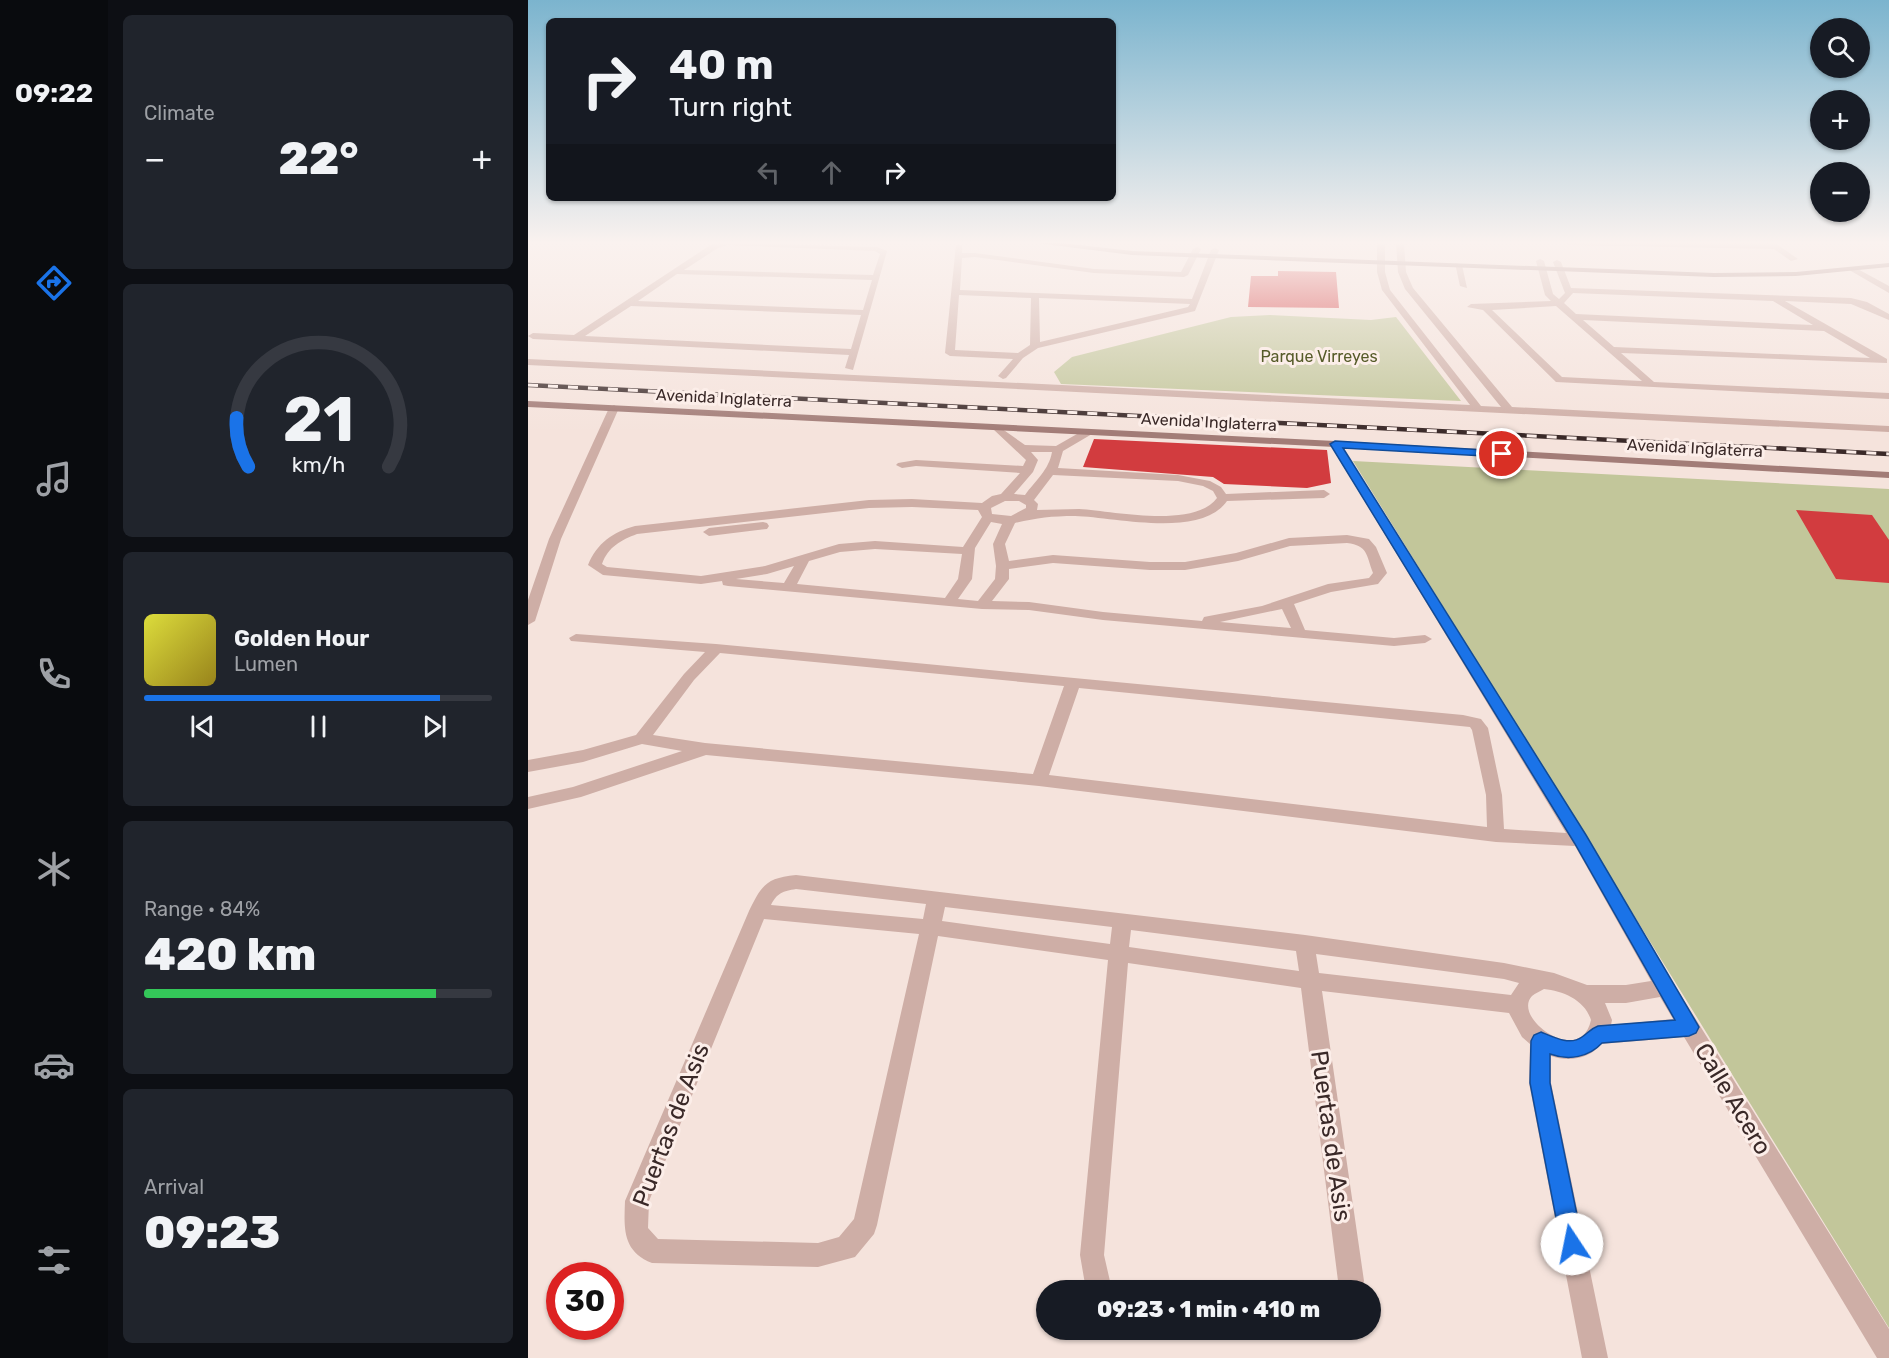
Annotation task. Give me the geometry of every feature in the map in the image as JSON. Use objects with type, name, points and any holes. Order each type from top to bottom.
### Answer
[{"type":"street","points":[[577,337],[626,306]]},
{"type":"street","points":[[710,306],[864,313]]},
{"type":"street","points":[[850,368],[866,306]]},
{"type":"street","points":[[955,306],[950,353],[1020,356]]},
{"type":"street","points":[[1035,306],[1035,346]]},
{"type":"street","points":[[1003,376],[1020,356],[1035,346],[1192,309],[1193,306]]},
{"type":"street","points":[[1399,306],[1477,408]]},
{"type":"street","points":[[1423,306],[1509,410]]},
{"type":"street","points":[[1471,307],[1509,306]]},
{"type":"street","points":[[1564,306],[1652,385]]},
{"type":"street","points":[[1790,306],[1886,363]]},
{"type":"street","points":[[1867,306],[1889,317]]},
{"type":"street","points":[[1485,308],[1559,380],[1889,396]]},
{"type":"street","points":[[1576,317],[1826,328]]},
{"type":"street","points":[[1417,330],[1442,329]]},
{"type":"street","points":[[533,336],[855,352]]},
{"type":"street","points":[[1612,350],[1886,363]]},
{"type":"street","name":"Avenida Inglaterra","points":[[528,362],[1889,429]]},
{"type":"street","name":"Avenida Inglaterra","points":[[528,404],[1335,444],[1889,475]]},
{"type":"street","points":[[528,621],[555,539],[614,408]]},
{"type":"street","points":[[998,429],[1022,448],[1032,460],[1029,470],[1005,497]]},
{"type":"street","points":[[1022,448],[1058,448],[1088,432]]},
{"type":"street","name":"Calle Acero","points":[[1335,444],[1580,840],[1689,1027],[1889,1353]]},
{"type":"street","points":[[1028,500],[1033,490],[1058,462],[1058,448]]},
{"type":"street","points":[[902,465],[916,463],[1029,470]]},
{"type":"street","points":[[1049,471],[1178,478],[1206,483],[1217,489],[1223,498]]},
{"type":"street","points":[[1324,495],[1223,498],[1214,509],[1173,518],[1138,518],[1078,513],[1028,514],[1010,521],[997,520],[986,512],[912,503],[869,504],[788,514],[770,524],[735,530],[702,532],[680,526],[635,530],[606,543],[599,552],[596,565],[603,572],[982,605],[1029,606],[1103,616],[1394,642],[1425,639]]},
{"type":"street","points":[[949,602],[965,579],[968,551],[986,512],[996,499],[1005,497],[1028,500],[1032,504],[1028,514]]},
{"type":"street","points":[[982,605],[1001,582],[1003,566],[999,544],[1010,521]]},
{"type":"street","points":[[1003,566],[1053,559],[1150,566],[1185,566],[1238,557],[1288,542],[1347,539],[1365,542],[1370,547],[1380,573],[1373,581],[1328,588],[1265,610],[1188,624]]},
{"type":"street","points":[[701,580],[767,570],[839,548],[875,545],[968,551]]},
{"type":"street","points":[[788,588],[804,559]]},
{"type":"street","points":[[1287,603],[1300,634]]},
{"type":"street","points":[[576,638],[716,648],[1463,720],[1475,723],[1480,728],[1494,795],[1496,835]]},
{"type":"street","points":[[642,739],[688,677],[716,648]]},
{"type":"street","points":[[1039,780],[1073,682]]},
{"type":"street","points":[[528,766],[583,756],[642,739],[705,749],[1039,780],[1496,835],[1580,840]]},
{"type":"street","points":[[528,803],[575,794],[705,749]]},
{"type":"street","name":"Puertas de Asis","points":[[938,898],[865,1225],[846,1248],[818,1255],[652,1251],[636,1232],[637,1201],[743,942],[769,891],[780,884],[796,882],[938,898],[1122,920],[1305,943],[1504,971],[1542,980]]},
{"type":"street","points":[[758,911],[930,927],[1311,981],[1518,1005]]},
{"type":"street","points":[[1097,1280],[1092,1255],[1117,952],[1122,920]]},
{"type":"street","name":"Puertas de Asis","points":[[1305,943],[1351,1280]]},
{"type":"street","points":[[1542,980],[1565,982],[1586,994],[1599,1014],[1598,1035],[1588,1044],[1574,1049],[1557,1048],[1541,1041],[1524,1024],[1518,1005],[1525,989],[1542,980]]},
{"type":"street","points":[[1586,994],[1626,994],[1665,987]]},
{"type":"street","points":[[1598,1035],[1689,1027]]},
{"type":"street","points":[[1541,1041],[1540,1083],[1595,1358]]},
{"type":"green space","name":"Parque Virreyes","points":[[1270,315],[1371,320],[1396,317],[1461,401],[1061,384],[1054,372],[1072,357],[1231,317]]},
{"type":"green space","points":[[1353,461],[1889,489],[1889,1328]]},
{"type":"building","points":[[1339,306],[1339,308],[1248,307]]},
{"type":"building","points":[[1094,439],[1327,450],[1331,483],[1307,488],[1224,484],[1213,477],[1083,467]]},
{"type":"building","points":[[1796,510],[1872,515],[1889,540],[1889,583],[1836,579]]},
{"type":"railway","points":[[528,385],[1889,454]]},
{"type":"route","points":[[1502,454],[1335,444],[1580,840],[1689,1027],[1644,1033],[1598,1035],[1588,1044],[1574,1049],[1557,1048],[1541,1041],[1540,1083],[1572,1244]]}]
